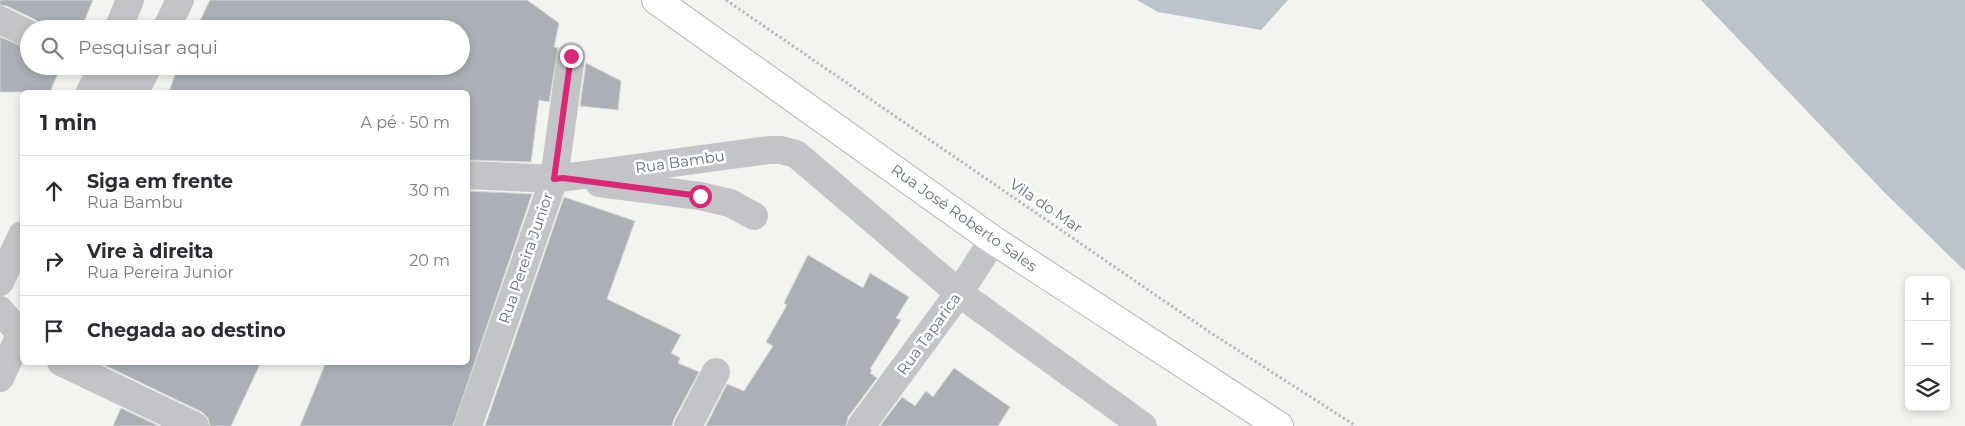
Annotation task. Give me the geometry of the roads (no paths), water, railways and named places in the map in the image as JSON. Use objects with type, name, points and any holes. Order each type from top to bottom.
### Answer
[{"type":"main road","name":"Rua José Roberto Sales","points":[[656,0],[993,240],[1279,426]]},
{"type":"street","points":[[122,20],[130,0]]},
{"type":"street","points":[[170,20],[180,0]]},
{"type":"street","points":[[0,20],[20,30]]},
{"type":"street","name":"Rua Pereira Junior","points":[[468,426],[558,179],[571,56]]},
{"type":"street","points":[[101,75],[122,90]]},
{"type":"street","points":[[136,90],[144,75]]},
{"type":"street","name":"Rua Bambu","points":[[558,179],[769,150],[789,151],[796,154],[960,292]]},
{"type":"street","name":"Rua Bambu","points":[[470,175],[558,179],[700,196],[730,202],[754,216]]},
{"type":"street","points":[[0,282],[20,239]]},
{"type":"street","name":"Rua Taparica","points":[[861,426],[960,292],[993,240]]},
{"type":"street","points":[[960,292],[1143,426]]},
{"type":"street","points":[[0,310],[20,332]]},
{"type":"street","points":[[0,378],[20,338]]},
{"type":"street","points":[[67,365],[195,426]]},
{"type":"street","points":[[688,426],[716,372]]}]
